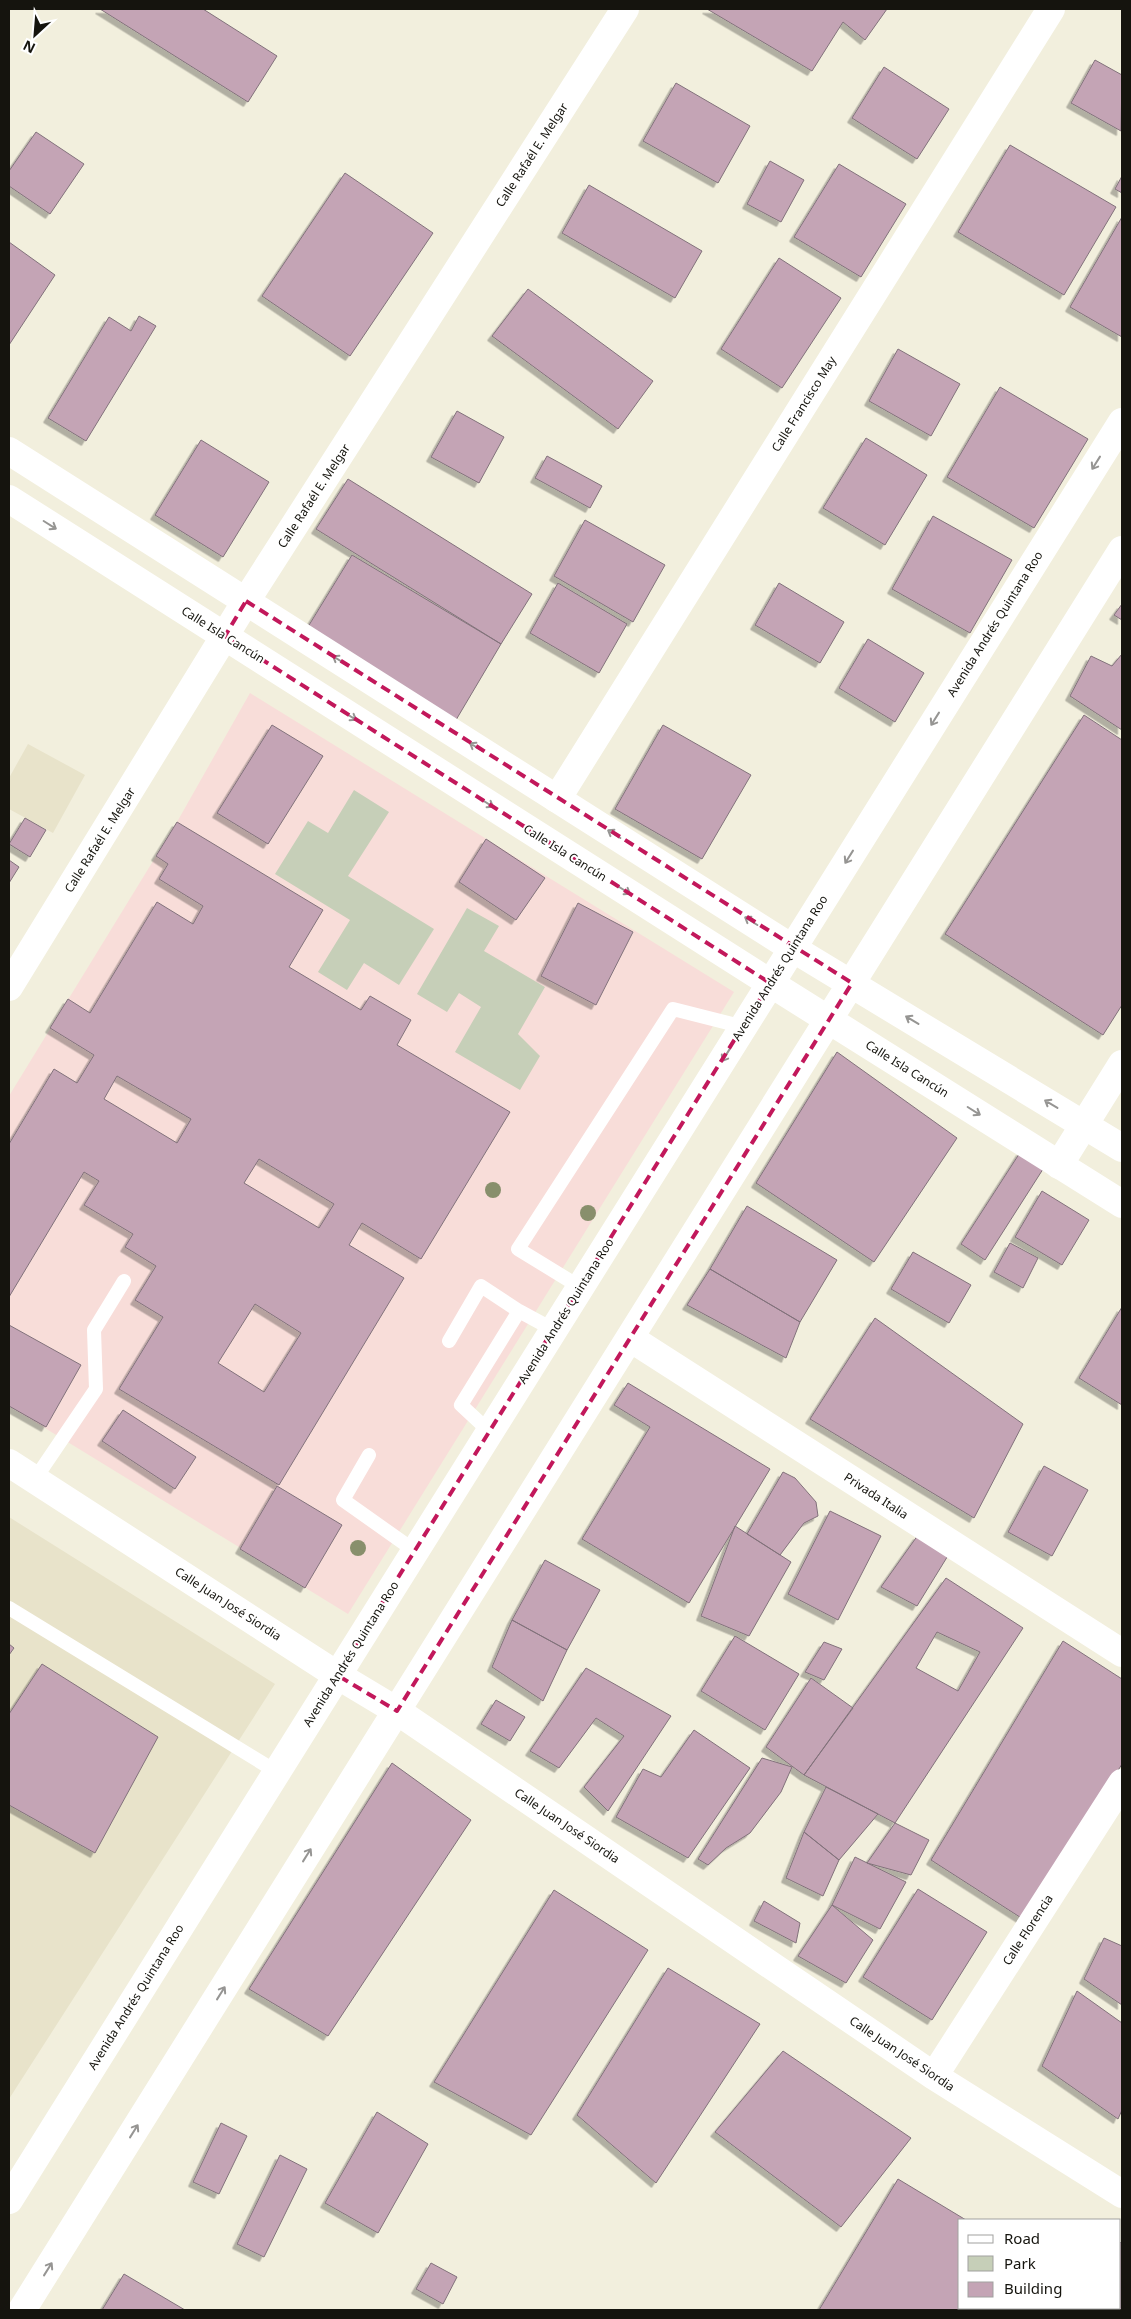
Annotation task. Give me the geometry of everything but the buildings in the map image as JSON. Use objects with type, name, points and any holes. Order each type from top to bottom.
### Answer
[{"type":"street","name":"Calle Rafaél E. Melgar","points":[[9,987],[246,601],[625,9]]},
{"type":"street","name":"Calle Francisco May","points":[[557,799],[1051,9]]},
{"type":"street","name":"Avenida Andrés Quintana Roo","points":[[9,2200],[1122,422]]},
{"type":"street","points":[[9,451],[792,948],[1122,1148]]},
{"type":"street","name":"Calle Isla Cancún","points":[[9,499],[770,983],[1122,1204]]},
{"type":"street","points":[[22,2310],[1122,550]]},
{"type":"street","points":[[1059,1164],[1122,1064]]},
{"type":"street","name":"Privada Italia","points":[[630,1338],[1122,1653]]},
{"type":"street","name":"Calle Juan José Siordia","points":[[9,1463],[337,1675],[397,1711],[934,2076],[1122,2194]]},
{"type":"street","name":"Calle Florencia","points":[[934,2076],[1122,1783]]},
{"type":"lane","points":[[580,1287],[518,1249],[673,1009],[744,1027]]},
{"type":"lane","points":[[35,1479],[96,1389],[94,1330],[124,1281]]},
{"type":"lane","points":[[449,1340],[481,1286],[519,1311],[554,1330]]},
{"type":"lane","points":[[490,1432],[461,1404],[519,1311]]},
{"type":"lane","points":[[368,1455],[342,1500],[415,1551]]},
{"type":"lane","points":[[9,1608],[277,1772]]},
{"type":"highlighted area","points":[[246,601],[852,983],[397,1711],[337,1675],[770,983],[225,636]]},
{"type":"shaded area","points":[[250,693],[734,992],[348,1614],[9,1406],[9,1096],[177,822]]},
{"type":"shaded area","points":[[28,744],[85,775],[53,833],[9,809],[9,778]]},
{"type":"shaded area","points":[[9,1517],[275,1684],[9,2099]]},
{"type":"green space","points":[[354,790],[389,812],[348,876],[434,929],[399,985],[364,963],[347,990],[318,972],[350,920],[275,874],[308,821],[328,833]]},
{"type":"green space","points":[[467,908],[499,926],[484,951],[545,987],[518,1034],[540,1056],[520,1090],[455,1052],[481,1007],[459,993],[447,1012],[417,994]]}]
